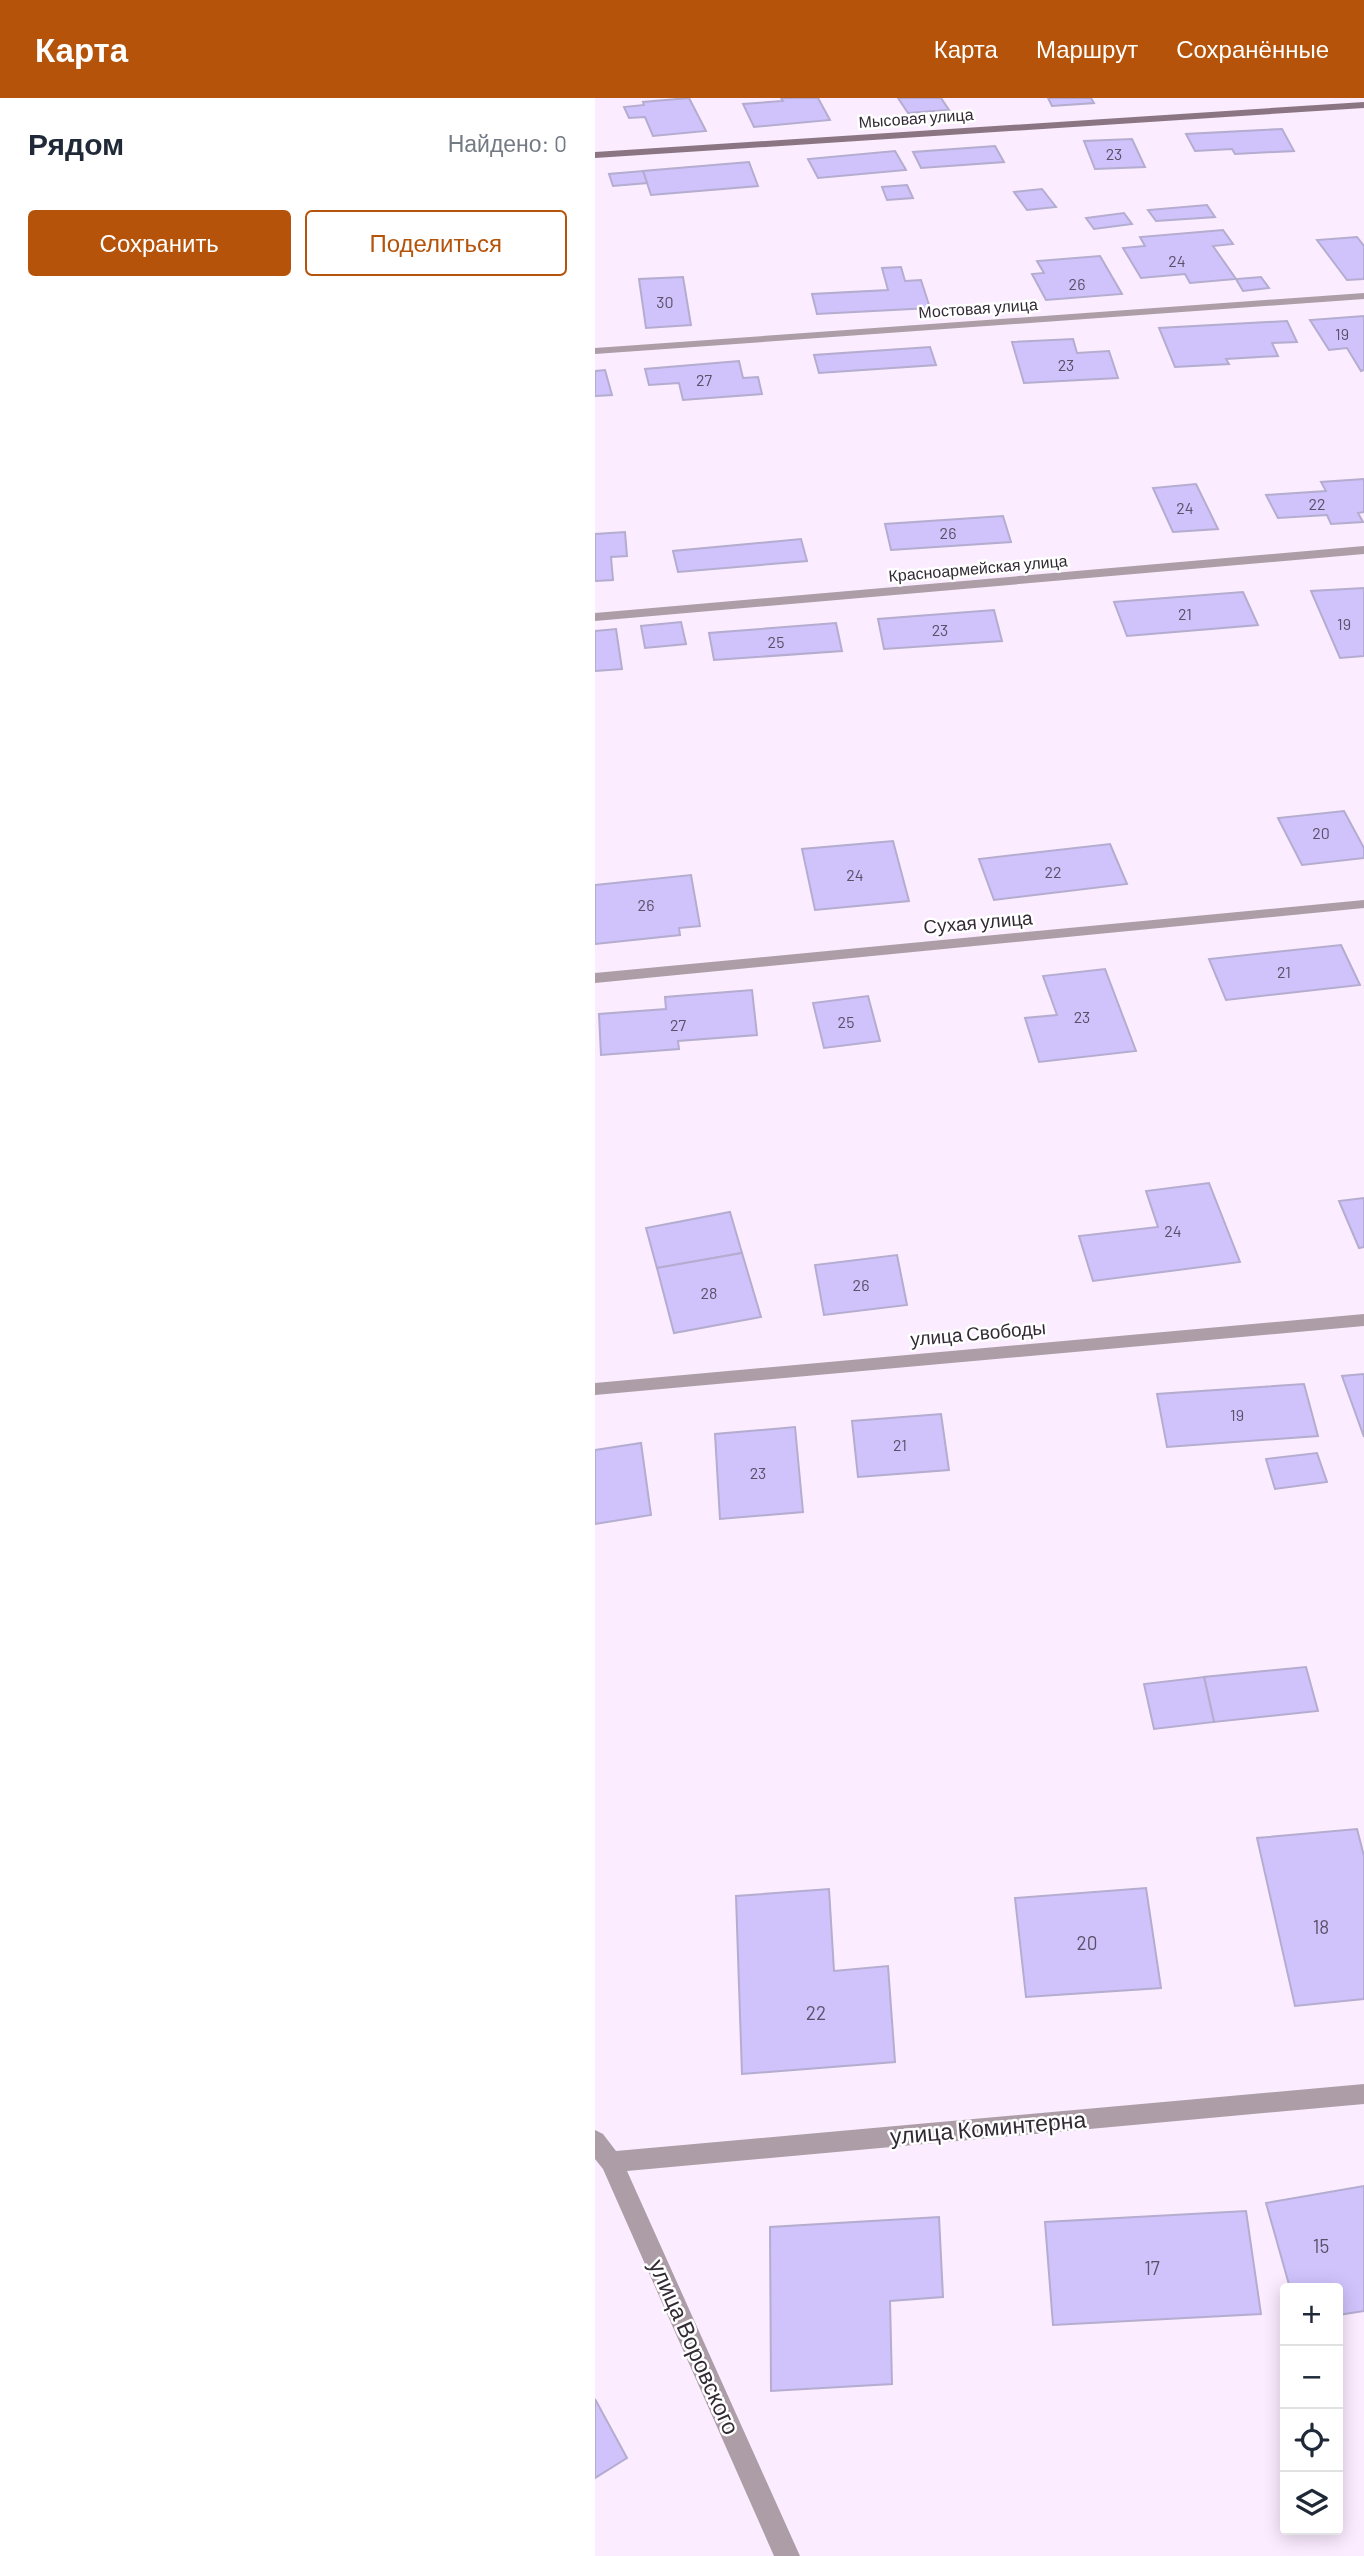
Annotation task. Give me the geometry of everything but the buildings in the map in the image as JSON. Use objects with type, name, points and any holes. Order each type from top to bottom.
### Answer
[{"type":"street","name":"Мысовая улица","points":[[595,155],[1364,105]]},
{"type":"street","name":"Мостовая улица","points":[[595,351],[1364,296]]},
{"type":"street","name":"Красноармейская улица","points":[[595,617],[1364,551]]},
{"type":"street","name":"Сухая улица","points":[[595,978],[1364,904]]},
{"type":"street","name":"улица Свободы","points":[[595,1389],[1364,1320]]},
{"type":"street","name":"улица Коминтерна","points":[[611,2162],[1364,2094]]},
{"type":"street","name":"улица Воровского","points":[[595,2141],[611,2162],[787,2556]]}]
